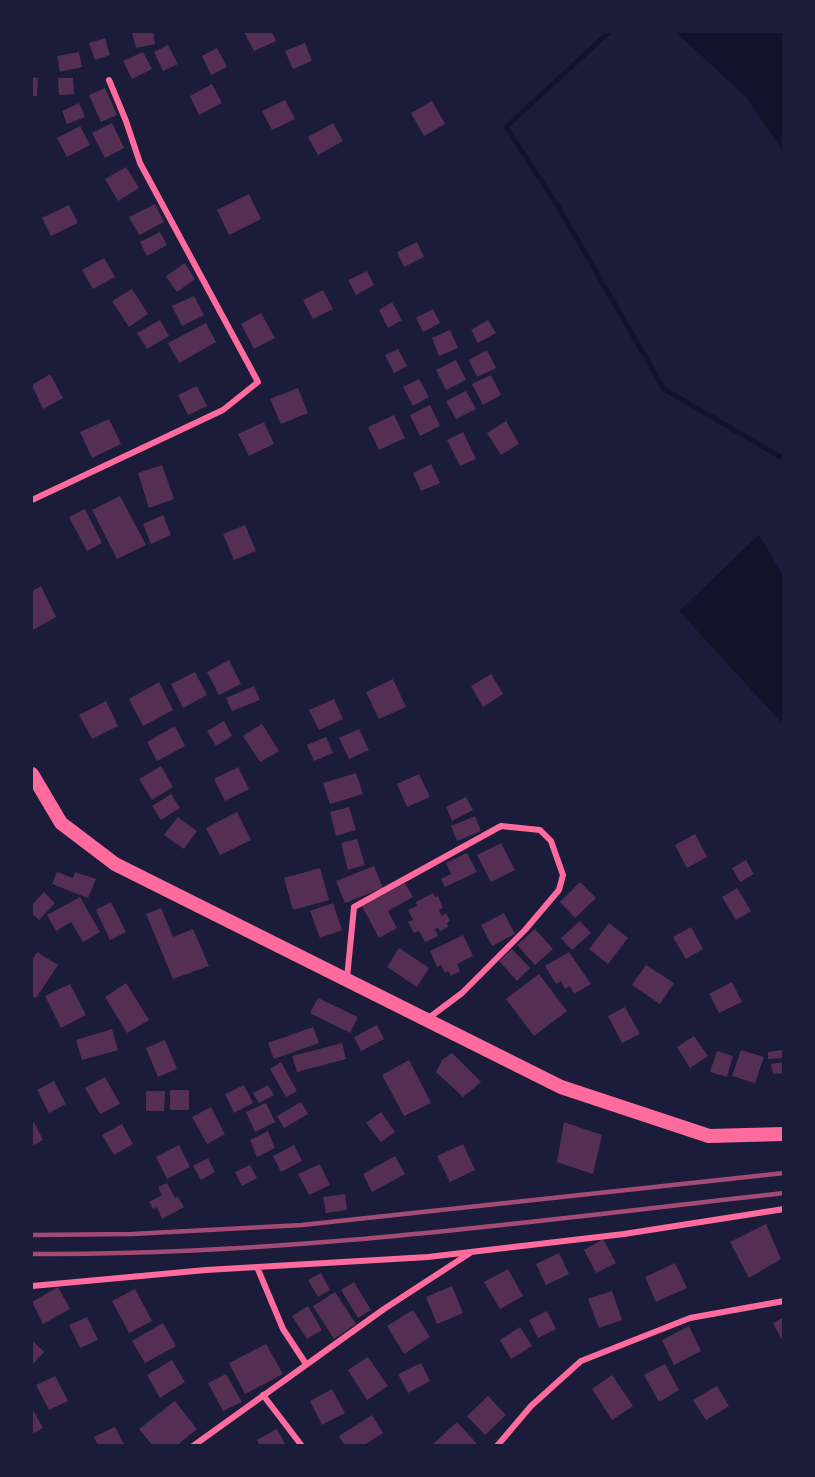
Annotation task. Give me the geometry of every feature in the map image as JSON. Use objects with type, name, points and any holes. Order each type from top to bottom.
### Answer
[{"type":"main road","points":[[32,774],[61,823],[115,864],[561,1088],[709,1136],[783,1134]]},
{"type":"street","points":[[32,500],[223,410],[258,382],[140,163],[109,80]]},
{"type":"street","points":[[347,980],[354,908],[501,826],[540,831],[551,841],[563,875],[559,890],[525,930],[462,993],[425,1020]]},
{"type":"street","points":[[32,1286],[473,1251],[624,1234],[783,1209]]},
{"type":"street","points":[[193,1446],[384,1309],[473,1251]]},
{"type":"street","points":[[257,1267],[283,1329],[306,1364]]},
{"type":"street","points":[[497,1446],[531,1406],[580,1361],[690,1318],[783,1301]]},
{"type":"street","points":[[263,1395],[302,1446]]},
{"type":"shaded area","points":[[676,32],[783,32],[783,151],[746,97]]},
{"type":"shaded area","points":[[759,535],[783,575],[783,724],[679,611]]},
{"type":"building","points":[[153,32],[155,44],[136,48],[132,33]]},
{"type":"building","points":[[244,32],[272,32],[276,41],[254,51]]},
{"type":"building","points":[[105,38],[110,55],[95,60],[89,43]]},
{"type":"building","points":[[305,43],[312,61],[293,69],[285,51]]},
{"type":"building","points":[[168,45],[178,64],[163,71],[154,52]]},
{"type":"building","points":[[217,48],[227,67],[211,75],[202,56]]},
{"type":"building","points":[[79,52],[82,67],[60,72],[57,56]]},
{"type":"building","points":[[143,52],[152,69],[132,79],[123,61]]},
{"type":"building","points":[[32,77],[38,78],[37,96],[32,96]]},
{"type":"building","points":[[58,78],[73,78],[74,94],[59,95]]},
{"type":"building","points":[[212,84],[222,103],[199,115],[190,96]]},
{"type":"building","points":[[105,88],[117,115],[101,122],[89,95]]},
{"type":"building","points":[[285,100],[295,119],[272,130],[262,111]]},
{"type":"building","points":[[432,101],[445,124],[424,136],[411,113]]},
{"type":"building","points":[[79,103],[85,117],[67,124],[62,111]]},
{"type":"building","points":[[112,123],[124,148],[105,158],[92,133]]},
{"type":"building","points":[[333,123],[343,141],[318,155],[308,137]]},
{"type":"building","points":[[80,126],[90,145],[67,157],[57,138]]},
{"type":"building","points":[[126,167],[139,188],[118,201],[105,179]]},
{"type":"building","points":[[249,194],[261,219],[229,235],[217,210]]},
{"type":"building","points":[[155,204],[164,222],[139,235],[129,217]]},
{"type":"building","points":[[69,205],[78,223],[51,236],[42,218]]},
{"type":"building","points":[[160,232],[167,245],[147,256],[140,242]]},
{"type":"building","points":[[417,242],[424,257],[404,267],[397,252]]},
{"type":"building","points":[[104,258],[115,277],[93,289],[82,270]]},
{"type":"building","points":[[185,263],[195,279],[177,292],[166,276]]},
{"type":"building","points":[[367,271],[374,285],[356,295],[348,280]]},
{"type":"building","points":[[132,289],[148,314],[129,327],[112,301]]},
{"type":"building","points":[[323,290],[333,309],[313,319],[303,300]]},
{"type":"building","points":[[194,296],[204,315],[182,326],[172,306]]},
{"type":"building","points":[[392,302],[402,320],[388,328],[379,310]]},
{"type":"building","points":[[433,309],[440,323],[423,332],[416,318]]},
{"type":"building","points":[[261,313],[275,338],[254,349],[241,324]]},
{"type":"building","points":[[160,320],[169,336],[147,349],[137,333]]},
{"type":"building","points":[[488,320],[496,333],[478,343],[471,330]]},
{"type":"building","points":[[206,323],[216,342],[179,363],[168,343]]},
{"type":"building","points":[[450,330],[458,348],[439,356],[432,338]]},
{"type":"building","points":[[398,349],[407,366],[394,373],[385,355]]},
{"type":"building","points":[[487,350],[496,368],[477,377],[469,360]]},
{"type":"building","points":[[456,360],[466,380],[446,390],[436,370]]},
{"type":"building","points":[[50,374],[63,398],[43,409],[32,385]]},
{"type":"building","points":[[491,375],[501,395],[483,405],[472,384]]},
{"type":"building","points":[[419,379],[429,397],[413,406],[403,387]]},
{"type":"building","points":[[197,386],[207,406],[188,415],[178,395]]},
{"type":"building","points":[[298,388],[308,413],[281,424],[270,399]]},
{"type":"building","points":[[466,391],[476,409],[456,419],[446,401]]},
{"type":"building","points":[[430,405],[440,426],[420,436],[410,415]]},
{"type":"building","points":[[394,415],[405,438],[379,450],[368,427]]},
{"type":"building","points":[[109,419],[121,444],[92,458],[80,432]]},
{"type":"building","points":[[506,421],[519,444],[501,455],[487,433]]},
{"type":"building","points":[[264,422],[274,444],[249,456],[238,434]]},
{"type":"building","points":[[463,432],[476,459],[460,466],[447,440]]},
{"type":"building","points":[[431,464],[440,483],[421,491],[413,473]]},
{"type":"building","points":[[162,465],[174,499],[149,508],[138,473]]},
{"type":"building","points":[[120,496],[146,545],[117,559],[92,510]]},
{"type":"building","points":[[85,509],[102,543],[87,551],[69,517]]},
{"type":"building","points":[[163,515],[171,535],[151,544],[143,524]]},
{"type":"building","points":[[245,525],[256,551],[234,560],[223,534]]},
{"type":"building","points":[[41,586],[56,617],[33,630],[32,591]]},
{"type":"building","points":[[229,660],[241,684],[219,695],[207,672]]},
{"type":"building","points":[[195,672],[207,695],[183,708],[171,684]]},
{"type":"building","points":[[491,674],[503,694],[483,707],[471,686]]},
{"type":"building","points":[[393,679],[406,707],[379,719],[366,692]]},
{"type":"building","points":[[159,682],[173,710],[143,726],[129,699]]},
{"type":"building","points":[[254,686],[260,700],[232,711],[226,698]]},
{"type":"building","points":[[334,699],[343,719],[319,730],[309,710]]},
{"type":"building","points":[[106,701],[118,726],[92,739],[79,715]]},
{"type":"building","points":[[224,721],[232,736],[216,746],[207,731]]},
{"type":"building","points":[[262,724],[279,751],[260,762],[243,736]]},
{"type":"building","points":[[175,726],[185,746],[157,761],[147,742]]},
{"type":"building","points":[[359,729],[369,750],[349,759],[339,738]]},
{"type":"building","points":[[326,737],[333,753],[314,761],[307,745]]},
{"type":"building","points":[[161,766],[173,787],[152,800],[139,779]]},
{"type":"building","points":[[238,767],[249,789],[225,801],[214,779]]},
{"type":"building","points":[[356,773],[363,794],[330,804],[323,783]]},
{"type":"building","points":[[419,774],[430,797],[407,807],[397,784]]},
{"type":"building","points":[[171,794],[180,808],[161,820],[152,806]]},
{"type":"building","points":[[466,797],[473,810],[452,821],[446,807]]},
{"type":"building","points":[[349,807],[356,830],[336,836],[330,812]]},
{"type":"building","points":[[237,812],[251,840],[220,855],[206,828]]},
{"type":"building","points":[[475,816],[481,831],[457,841],[451,826]]},
{"type":"building","points":[[178,817],[197,831],[184,849],[164,835]]},
{"type":"building","points":[[695,834],[707,857],[687,868],[675,845]]},
{"type":"building","points":[[357,839],[365,865],[348,870],[341,843]]},
{"type":"building","points":[[501,843],[515,870],[491,882],[477,855]]},
{"type":"building","points":[[467,853],[477,872],[445,887],[441,879],[451,874],[446,863]]},
{"type":"building","points":[[746,860],[754,874],[740,882],[732,868]]},
{"type":"building","points":[[374,866],[383,888],[345,903],[336,881]]},
{"type":"building","points":[[320,868],[329,900],[293,910],[284,878]]},
{"type":"building","points":[[57,872],[73,878],[75,872],[96,879],[88,898],[52,884]]},
{"type":"building","points":[[580,882],[596,898],[575,918],[560,902]]},
{"type":"building","points":[[405,883],[413,897],[388,911],[397,928],[379,938],[362,906]]},
{"type":"building","points":[[737,888],[751,911],[736,920],[722,897]]},
{"type":"building","points":[[44,892],[55,903],[39,920],[32,913],[32,905]]},
{"type":"building","points":[[433,893],[435,897],[438,896],[443,908],[439,910],[442,916],[446,913],[450,921],[447,923],[448,927],[440,931],[438,928],[435,929],[438,936],[425,942],[419,931],[414,933],[408,922],[413,920],[408,910],[417,906],[416,902]]},
{"type":"building","points":[[80,897],[100,932],[83,942],[71,922],[56,931],[47,915]]},
{"type":"building","points":[[111,902],[126,932],[110,940],[96,910]]},
{"type":"building","points":[[333,903],[342,930],[320,938],[310,911]]},
{"type":"building","points":[[161,908],[173,937],[193,929],[209,966],[173,979],[146,914]]},
{"type":"building","points":[[504,913],[515,934],[492,946],[481,925]]},
{"type":"building","points":[[580,921],[591,933],[572,950],[561,938]]},
{"type":"building","points":[[609,923],[628,938],[608,964],[589,949]]},
{"type":"building","points":[[691,927],[703,949],[686,959],[673,937]]},
{"type":"building","points":[[535,929],[553,949],[535,965],[517,945]]},
{"type":"building","points":[[463,935],[473,956],[457,964],[460,971],[451,976],[448,971],[445,973],[441,965],[437,967],[430,951]]},
{"type":"building","points":[[399,948],[429,968],[417,987],[387,967]]},
{"type":"building","points":[[512,949],[530,968],[517,981],[499,961]]},
{"type":"building","points":[[37,952],[58,965],[36,998],[32,996],[32,960]]},
{"type":"building","points":[[569,952],[591,984],[574,994],[570,986],[565,989],[561,981],[556,984],[545,966]]},
{"type":"building","points":[[646,965],[674,983],[660,1004],[632,985]]},
{"type":"building","points":[[539,974],[567,1011],[534,1036],[506,999]]},
{"type":"building","points":[[732,982],[742,1002],[719,1013],[709,994]]},
{"type":"building","points":[[126,983],[149,1020],[127,1033],[105,997]]},
{"type":"building","points":[[70,984],[86,1015],[61,1028],[45,996]]},
{"type":"building","points":[[318,998],[358,1017],[350,1033],[310,1013]]},
{"type":"building","points":[[625,1007],[640,1034],[622,1043],[608,1016]]},
{"type":"building","points":[[377,1025],[384,1039],[361,1051],[354,1037]]},
{"type":"building","points":[[313,1027],[319,1043],[274,1059],[268,1043]]},
{"type":"building","points":[[112,1029],[118,1050],[82,1060],[76,1040]]},
{"type":"building","points":[[694,1036],[708,1056],[690,1068],[677,1047]]},
{"type":"building","points":[[165,1040],[177,1069],[158,1077],[146,1048]]},
{"type":"building","points":[[342,1043],[346,1059],[297,1072],[292,1056]]},
{"type":"building","points":[[741,1050],[764,1057],[755,1083],[732,1076]]},
{"type":"building","points":[[782,1050],[782,1058],[768,1059],[768,1052]]},
{"type":"building","points":[[717,1051],[733,1056],[727,1077],[710,1072]]},
{"type":"building","points":[[452,1053],[481,1082],[463,1097],[436,1072],[442,1060]]},
{"type":"building","points":[[409,1060],[431,1103],[404,1116],[382,1075]]},
{"type":"building","points":[[281,1062],[297,1091],[286,1097],[270,1069]]},
{"type":"building","points":[[784,1062],[784,1073],[773,1074],[771,1064]]},
{"type":"building","points":[[105,1077],[120,1104],[100,1114],[85,1088]]},
{"type":"building","points":[[54,1081],[66,1104],[49,1113],[37,1090]]},
{"type":"building","points":[[244,1085],[253,1103],[234,1113],[225,1094]]},
{"type":"building","points":[[268,1085],[274,1095],[259,1103],[253,1093]]},
{"type":"building","points":[[170,1090],[189,1090],[189,1110],[170,1110]]},
{"type":"building","points":[[146,1091],[165,1091],[164,1111],[146,1111]]},
{"type":"building","points":[[301,1102],[308,1114],[284,1128],[277,1116]]},
{"type":"building","points":[[266,1103],[275,1122],[255,1132],[246,1112]]},
{"type":"building","points":[[211,1107],[225,1134],[207,1144],[192,1117]]},
{"type":"building","points":[[381,1112],[395,1132],[381,1142],[366,1123]]},
{"type":"building","points":[[34,1122],[43,1140],[32,1146],[32,1123]]},
{"type":"building","points":[[564,1122],[602,1135],[593,1174],[557,1162]]},
{"type":"building","points":[[122,1124],[133,1144],[114,1155],[102,1135]]},
{"type":"building","points":[[268,1131],[275,1148],[257,1157],[250,1140]]},
{"type":"building","points":[[463,1144],[475,1170],[450,1182],[437,1156]]},
{"type":"building","points":[[179,1145],[190,1167],[167,1179],[156,1157]]},
{"type":"building","points":[[294,1145],[302,1161],[281,1172],[273,1156]]},
{"type":"building","points":[[395,1156],[405,1174],[372,1192],[363,1174]]},
{"type":"building","points":[[208,1158],[215,1172],[201,1180],[193,1166]]},
{"type":"building","points":[[320,1164],[330,1185],[309,1195],[298,1174]]},
{"type":"building","points":[[250,1165],[257,1178],[242,1186],[235,1172]]},
{"type":"building","points":[[167,1183],[175,1198],[178,1197],[184,1207],[162,1219],[157,1207],[153,1209],[149,1202],[162,1195],[158,1187]]},
{"type":"building","points":[[345,1194],[347,1210],[326,1213],[323,1197]]},
{"type":"building","points":[[766,1224],[781,1259],[749,1278],[730,1242]]},
{"type":"building","points":[[603,1239],[616,1263],[596,1273],[584,1250]]},
{"type":"building","points":[[559,1253],[569,1274],[546,1285],[536,1264]]},
{"type":"building","points":[[675,1263],[687,1288],[656,1302],[645,1277]]},
{"type":"building","points":[[508,1269],[523,1296],[500,1309],[484,1282]]},
{"type":"building","points":[[321,1273],[330,1290],[318,1297],[308,1280]]},
{"type":"building","points":[[354,1282],[371,1310],[358,1318],[341,1290]]},
{"type":"building","points":[[452,1286],[463,1313],[437,1324],[426,1297]]},
{"type":"building","points":[[58,1287],[70,1309],[43,1324],[32,1302]]},
{"type":"building","points":[[135,1289],[152,1321],[129,1333],[112,1301]]},
{"type":"building","points":[[612,1291],[622,1320],[599,1328],[588,1299]]},
{"type":"building","points":[[335,1292],[356,1324],[334,1339],[313,1306]]},
{"type":"building","points":[[308,1306],[322,1330],[307,1339],[292,1316]]},
{"type":"building","points":[[413,1310],[430,1337],[404,1354],[387,1326]]},
{"type":"building","points":[[547,1311],[556,1329],[538,1338],[529,1320]]},
{"type":"building","points":[[87,1317],[98,1340],[80,1348],[69,1325]]},
{"type":"building","points":[[784,1317],[784,1344],[773,1323]]},
{"type":"building","points":[[163,1323],[176,1346],[145,1363],[132,1341]]},
{"type":"building","points":[[689,1326],[701,1351],[674,1365],[662,1340]]},
{"type":"building","points":[[520,1327],[532,1346],[511,1359],[500,1340]]},
{"type":"building","points":[[32,1340],[44,1352],[32,1365]]},
{"type":"building","points":[[266,1344],[283,1374],[245,1394],[229,1363]]},
{"type":"building","points":[[368,1357],[388,1386],[367,1400],[348,1370]]},
{"type":"building","points":[[172,1360],[185,1382],[160,1398],[147,1375]]},
{"type":"building","points":[[421,1363],[430,1381],[408,1393],[398,1374]]},
{"type":"building","points":[[665,1364],[679,1390],[659,1402],[644,1375]]},
{"type":"building","points":[[226,1374],[242,1402],[223,1411],[208,1383]]},
{"type":"building","points":[[612,1375],[633,1406],[612,1420],[592,1389]]},
{"type":"building","points":[[55,1376],[68,1401],[49,1410],[36,1385]]},
{"type":"building","points":[[717,1386],[729,1406],[706,1420],[693,1400]]},
{"type":"building","points":[[332,1389],[345,1413],[322,1425],[310,1401]]},
{"type":"building","points":[[488,1396],[506,1415],[485,1435],[467,1416]]},
{"type":"building","points":[[175,1401],[197,1429],[176,1446],[153,1446],[139,1429]]},
{"type":"building","points":[[32,1411],[43,1428],[32,1434]]},
{"type":"building","points":[[372,1415],[383,1433],[363,1446],[345,1446],[339,1436]]},
{"type":"building","points":[[457,1422],[477,1444],[431,1446]]},
{"type":"building","points":[[115,1427],[125,1446],[98,1446],[94,1437]]},
{"type":"building","points":[[277,1429],[286,1446],[260,1446],[257,1440]]},
{"type":"waterway","points":[[609,32],[506,127],[559,208],[664,389],[784,459]]},
{"type":"railway","points":[[32,1235],[132,1234],[302,1225],[784,1173]]},
{"type":"railway","points":[[32,1254],[126,1253],[314,1243],[408,1235],[784,1193]]}]
